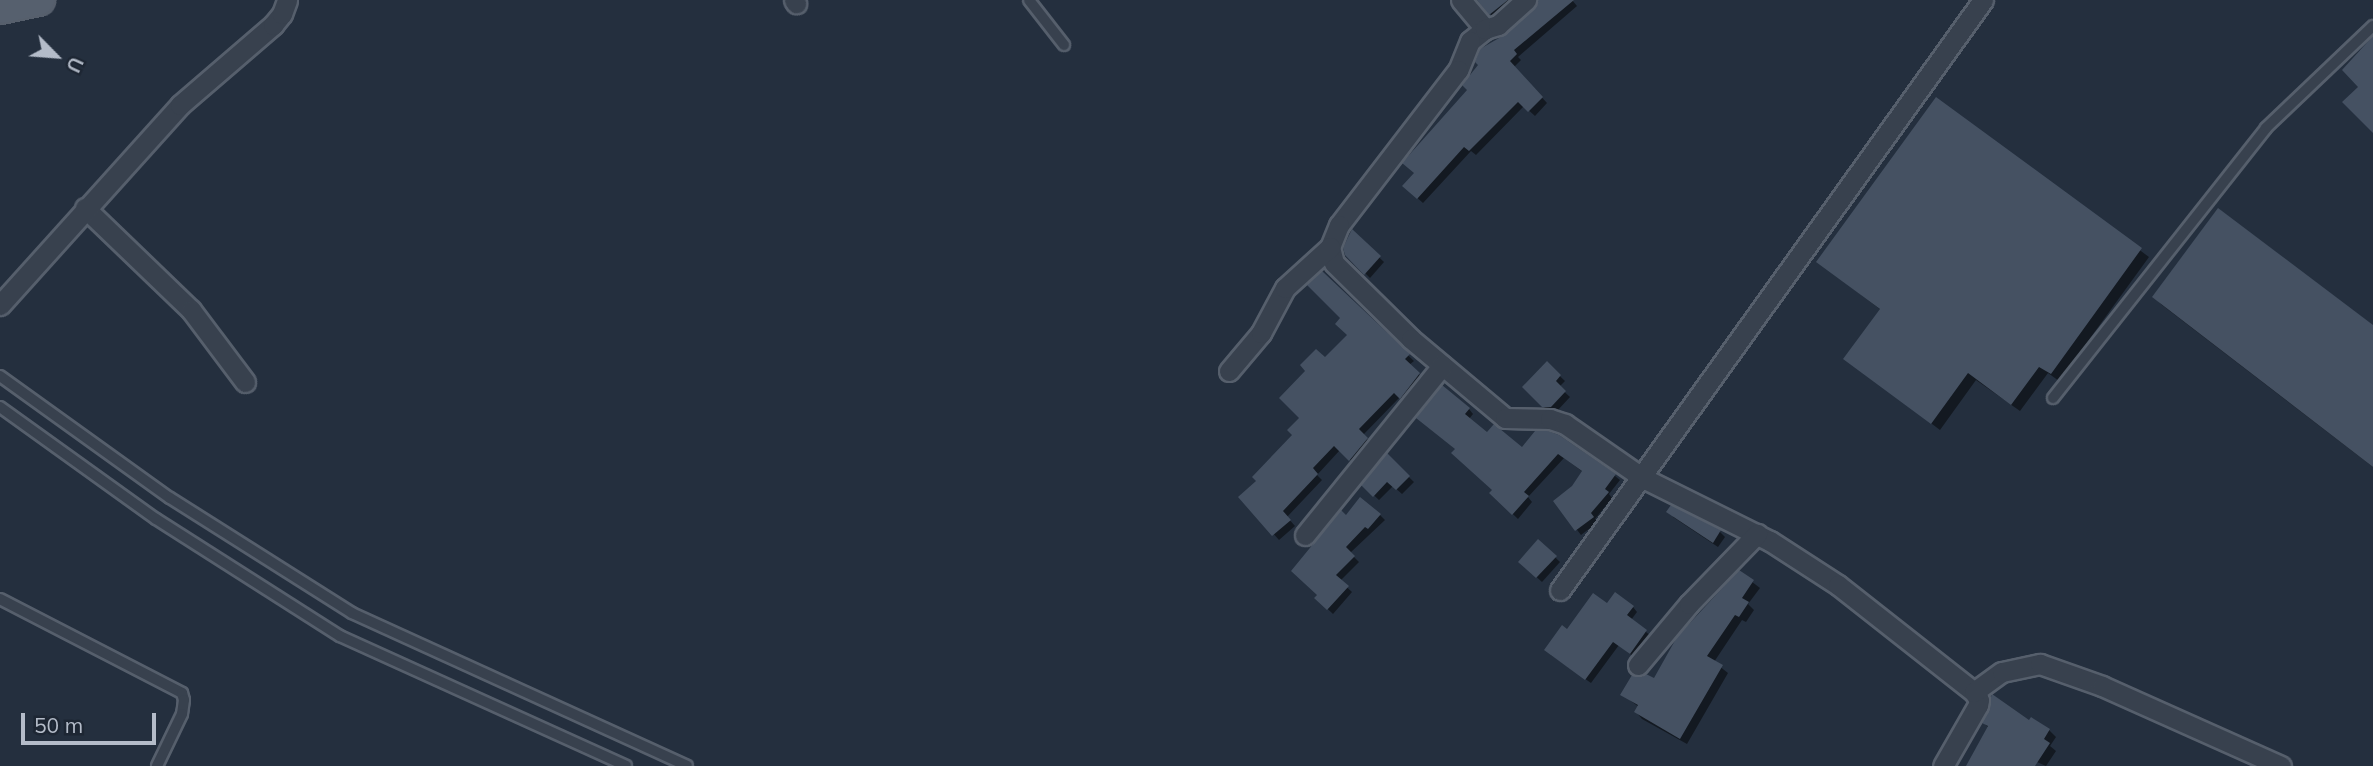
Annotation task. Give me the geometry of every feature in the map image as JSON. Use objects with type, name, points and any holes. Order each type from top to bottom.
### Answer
[{"type":"main road","points":[[0,8],[39,0]]},
{"type":"street","points":[[0,304],[180,105],[273,25],[282,14],[287,0]]},
{"type":"street","points":[[1461,0],[1485,29]]},
{"type":"street","points":[[1229,371],[1261,333],[1285,288],[1330,247],[1339,225],[1458,70],[1470,41],[1485,29],[1498,25],[1526,0]]},
{"type":"street","points":[[1560,590],[1643,478],[1897,117],[1983,0]]},
{"type":"street","points":[[85,208],[191,310],[245,382]]},
{"type":"street","points":[[1330,247],[1334,263],[1342,273],[1442,366],[1505,418],[1550,419],[1565,424],[1643,478],[1757,534],[1838,585],[1974,692],[1979,700],[1978,705],[1943,766]]},
{"type":"street","points":[[1305,535],[1442,366]]},
{"type":"street","points":[[1638,665],[1689,604],[1757,534]]},
{"type":"street","points":[[1974,692],[2002,672],[2040,664],[2102,685],[2281,766]]},
{"type":"lane","points":[[1029,0],[1064,45]]},
{"type":"lane","points":[[2053,398],[2266,128],[2373,26]]},
{"type":"lane","points":[[0,376],[170,498],[352,613],[687,766]]},
{"type":"lane","points":[[0,407],[156,519],[340,636],[626,766]]},
{"type":"lane","points":[[0,599],[181,693],[184,710],[157,766]]},
{"type":"building","points":[[1477,0],[1508,0],[1489,15]]},
{"type":"building","points":[[1538,0],[1574,0],[1514,50],[1517,54],[1510,61],[1543,97],[1528,112],[1518,102],[1469,151],[1464,147],[1417,199],[1402,186],[1414,173],[1402,163],[1467,90],[1462,85],[1478,65],[1475,62],[1480,49],[1506,34],[1534,9]]},
{"type":"building","points":[[2373,36],[2373,133],[2342,102],[2358,87],[2342,70]]},
{"type":"building","points":[[1936,97],[2142,248],[2051,374],[2039,367],[2011,405],[1968,373],[1931,424],[1843,359],[1880,309],[1816,262]]},
{"type":"building","points":[[2218,208],[2373,325],[2373,467],[2152,297]]},
{"type":"building","points":[[1352,229],[1381,256],[1364,275],[1345,255],[1343,248]]},
{"type":"building","points":[[1322,271],[1410,354],[1405,359],[1420,373],[1400,399],[1394,393],[1359,429],[1368,438],[1349,461],[1334,446],[1313,468],[1318,474],[1283,511],[1291,520],[1272,536],[1238,497],[1256,481],[1252,477],[1292,435],[1287,430],[1299,418],[1279,398],[1305,371],[1300,365],[1316,349],[1325,357],[1347,335],[1335,324],[1340,318],[1307,285]]},
{"type":"building","points":[[1547,361],[1561,375],[1556,381],[1566,391],[1551,407],[1542,407],[1522,387]]},
{"type":"building","points":[[1442,385],[1470,408],[1465,414],[1487,432],[1494,424],[1522,447],[1535,431],[1548,431],[1559,435],[1616,474],[1605,489],[1609,492],[1591,513],[1594,517],[1575,531],[1553,501],[1572,486],[1582,471],[1558,454],[1524,492],[1529,496],[1512,515],[1489,493],[1492,490],[1451,453],[1455,449],[1416,418]]},
{"type":"building","points":[[1387,453],[1410,476],[1396,490],[1387,482],[1373,497],[1361,485]]},
{"type":"building","points":[[1360,497],[1381,514],[1346,547],[1355,556],[1336,575],[1349,586],[1327,610],[1314,598],[1317,595],[1291,571],[1341,510],[1346,515]]},
{"type":"building","points":[[1671,505],[1721,530],[1713,543],[1666,512]]},
{"type":"building","points":[[1538,539],[1557,556],[1536,578],[1518,562]]},
{"type":"building","points":[[1739,570],[1754,580],[1742,598],[1749,602],[1739,617],[1735,615],[1707,656],[1723,665],[1680,739],[1634,712],[1638,705],[1620,695],[1632,675],[1642,677],[1646,674],[1654,678],[1677,637]]},
{"type":"building","points":[[1615,592],[1634,606],[1627,615],[1647,630],[1630,654],[1613,642],[1585,680],[1544,650],[1562,625],[1567,629],[1593,593],[1607,603]]},
{"type":"building","points":[[1992,694],[2029,720],[2031,717],[2050,729],[2044,739],[2050,743],[2035,766],[1966,766],[1988,726],[1982,723]]}]
